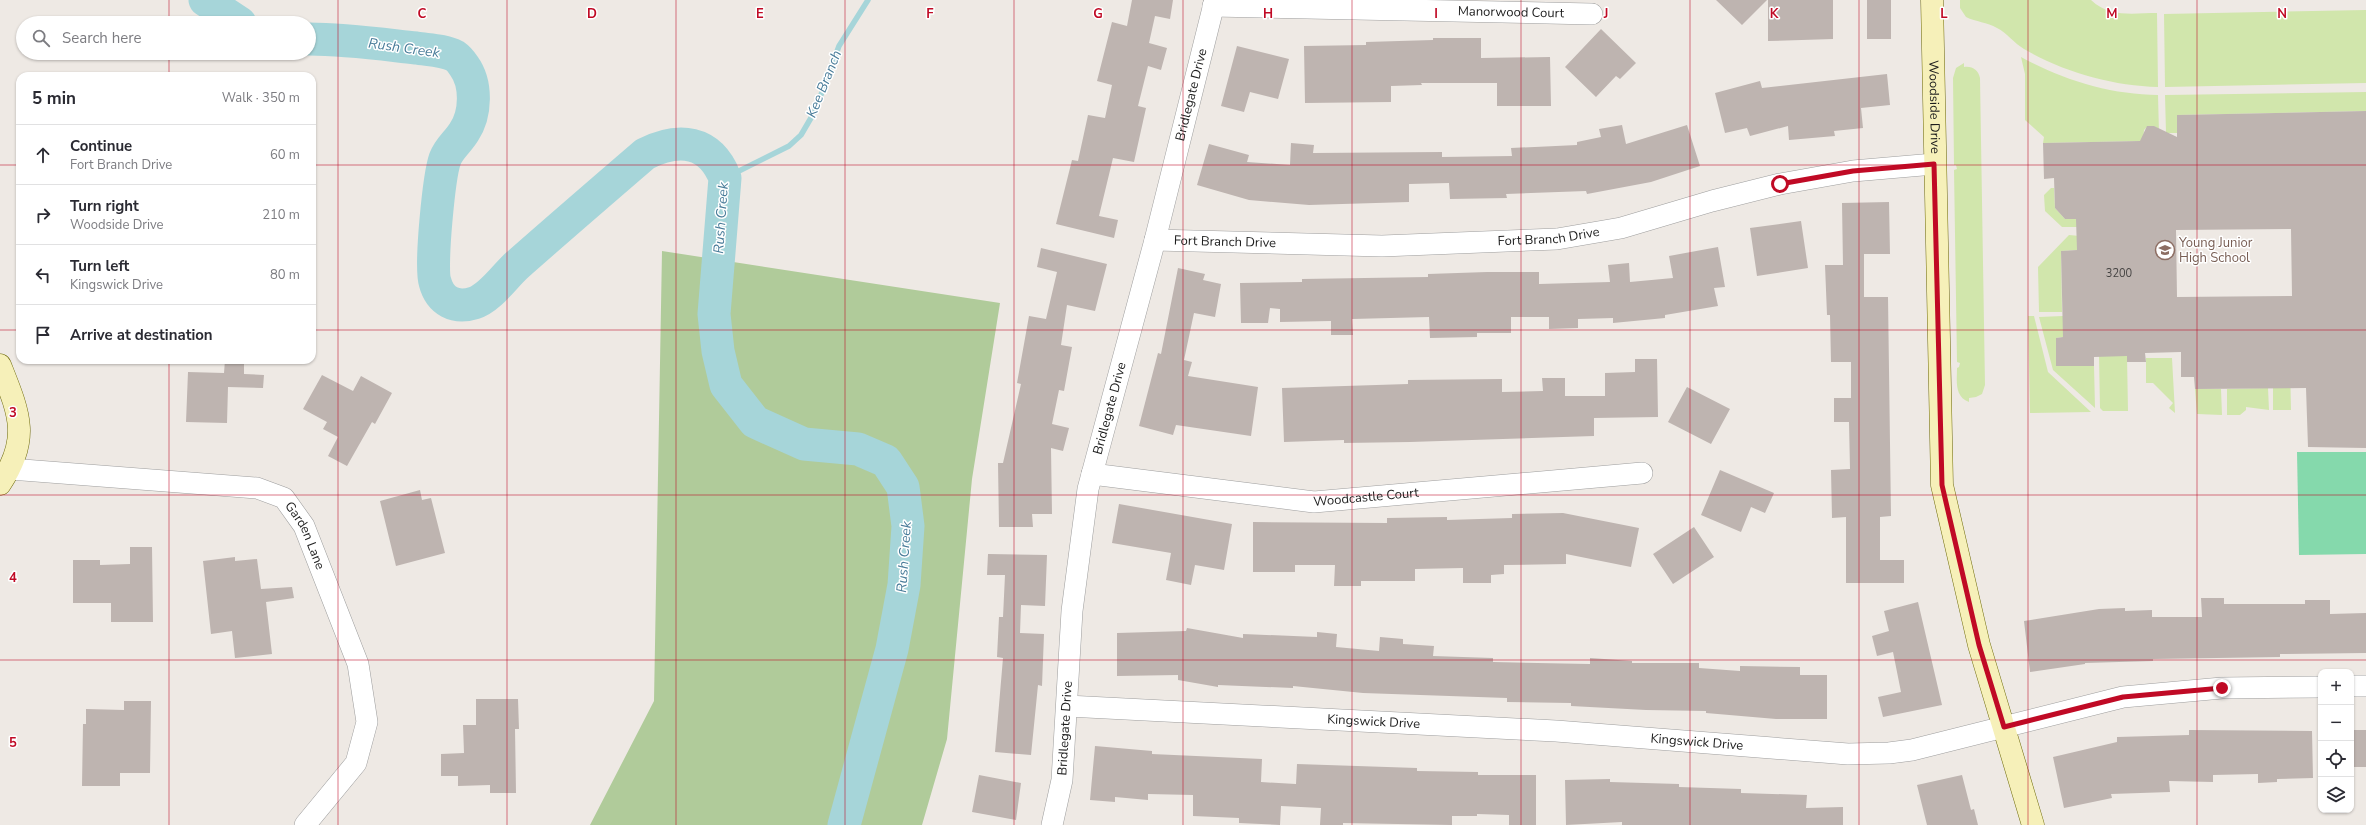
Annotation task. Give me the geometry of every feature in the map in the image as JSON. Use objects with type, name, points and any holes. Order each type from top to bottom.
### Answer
[{"type":"street","name":"Woodside Drive","points":[[1932,0],[1934,164],[1942,485],[1979,645],[2033,825]]},
{"type":"street","name":"Manorwood Court","points":[[1214,3],[1592,14]]},
{"type":"street","name":"Bridlegate Drive","points":[[1052,825],[1062,780],[1072,611],[1088,489],[1155,240],[1214,3]]},
{"type":"street","name":"Fort Branch Drive","points":[[1155,240],[1382,246],[1557,239],[1621,228],[1712,201],[1780,184],[1853,171],[1934,164]]},
{"type":"street","points":[[0,365],[18,418],[20,437],[17,454],[5,477]]},
{"type":"street","name":"Woodcastle Court","points":[[1092,474],[1314,502],[1642,473]]},
{"type":"street","name":"Garden Lane","points":[[5,477],[257,488],[284,498],[304,526],[358,664],[367,722],[356,763],[305,825]]},
{"type":"street","points":[[2354,686],[2366,686]]},
{"type":"street","name":"Kingswick Drive","points":[[1067,706],[1548,731],[1848,754],[1889,753],[1912,750],[2123,697],[2222,688],[2318,687]]},
{"type":"green space","points":[[1960,0],[2091,0],[2098,6],[2114,12],[2131,14],[2157,13],[2158,87],[2106,81],[2072,71],[2039,57],[2024,49],[1997,28],[1966,17],[1960,8]]},
{"type":"green space","points":[[2366,10],[2366,83],[2165,87],[2164,14]]},
{"type":"green space","points":[[2021,57],[2053,73],[2088,85],[2123,92],[2158,95],[2159,133],[2156,127],[2148,126],[2144,130],[2143,141],[2043,143],[2044,137],[2025,120],[2025,74]]},
{"type":"green space","points":[[1964,63],[1964,67],[1975,69],[1980,78],[1985,385],[1982,394],[1969,398],[1969,402],[1964,400],[1957,388],[1957,368],[1959,367],[1960,363],[1957,362],[1954,170],[1957,169],[1956,165],[1954,165],[1953,78],[1956,68]]},
{"type":"green space","points":[[2366,92],[2366,111],[2177,115],[2177,133],[2166,133],[2165,95]]},
{"type":"green space","points":[[2051,188],[2054,188],[2055,208],[2065,219],[2089,219],[2089,227],[2062,227],[2045,211],[2044,195]]},
{"type":"green space","points":[[2069,235],[2080,236],[2077,250],[2061,251],[2062,312],[2039,312],[2038,267]]},
{"type":"green space","points":[[662,251],[1000,303],[972,479],[947,739],[922,825],[590,825],[654,701]]},
{"type":"green space","points":[[2028,316],[2034,316],[2048,372],[2091,412],[2030,413]]},
{"type":"green space","points":[[2063,316],[2063,337],[2056,338],[2056,366],[2094,366],[2095,408],[2053,370],[2039,317]]},
{"type":"green space","points":[[2099,356],[2127,356],[2128,411],[2103,411],[2100,408]]},
{"type":"green space","points":[[2146,358],[2172,358],[2175,413],[2169,408],[2173,403],[2153,383],[2146,383]]},
{"type":"green space","points":[[2290,364],[2291,410],[2273,410],[2273,388],[2281,388]]},
{"type":"green space","points":[[2268,388],[2269,410],[2246,407],[2246,410],[2240,415],[2227,415],[2227,389]]},
{"type":"green space","points":[[2195,389],[2221,389],[2222,415],[2197,414]]},
{"type":"green space","points":[[2297,452],[2366,452],[2366,554],[2299,555]]},
{"type":"building","points":[[1132,0],[1173,0],[1170,19],[1155,16],[1149,43],[1167,48],[1161,70],[1148,66],[1138,106],[1146,108],[1134,162],[1113,158],[1099,216],[1118,220],[1114,238],[1056,224],[1072,160],[1078,161],[1088,115],[1105,118],[1112,85],[1097,81],[1112,22],[1127,26]]},
{"type":"building","points":[[1716,0],[1767,0],[1742,25]]},
{"type":"building","points":[[1768,0],[1833,0],[1833,39],[1768,41]]},
{"type":"building","points":[[1867,0],[1891,0],[1891,39],[1867,39]]},
{"type":"building","points":[[1601,29],[1636,63],[1620,79],[1616,76],[1596,97],[1565,67]]},
{"type":"building","points":[[1433,38],[1481,38],[1481,58],[1550,57],[1551,106],[1497,106],[1497,83],[1421,83],[1422,85],[1391,86],[1391,102],[1305,103],[1304,46],[1366,45],[1366,42],[1433,40]]},
{"type":"building","points":[[1237,46],[1289,59],[1278,99],[1250,92],[1244,112],[1221,106]]},
{"type":"building","points":[[1887,74],[1890,105],[1861,108],[1863,128],[1834,131],[1835,136],[1789,140],[1788,126],[1750,136],[1747,128],[1725,133],[1715,93],[1760,81],[1762,88]]},
{"type":"building","name":"Young Junior High School","points":[[2366,111],[2366,448],[2308,447],[2306,388],[2195,389],[2194,377],[2181,377],[2181,352],[2145,353],[2146,362],[2127,362],[2127,356],[2094,357],[2094,366],[2056,366],[2056,338],[2063,337],[2061,251],[2077,250],[2076,219],[2065,219],[2055,208],[2054,178],[2044,179],[2043,143],[2140,141],[2147,126],[2154,126],[2177,137],[2177,115]],"holes":[[[2291,229],[2292,296],[2177,297],[2176,230]]]},
{"type":"building","points":[[1622,125],[1626,144],[1687,125],[1700,166],[1651,182],[1587,194],[1586,191],[1506,194],[1507,198],[1450,199],[1449,183],[1409,184],[1409,202],[1309,205],[1249,200],[1197,185],[1209,144],[1249,155],[1247,162],[1290,165],[1291,143],[1314,145],[1313,153],[1442,152],[1442,157],[1512,156],[1511,148],[1577,145],[1577,142],[1601,137],[1599,129]]},
{"type":"building","points":[[1889,202],[1890,254],[1864,254],[1864,297],[1888,297],[1891,516],[1880,517],[1880,560],[1904,560],[1904,583],[1846,583],[1846,517],[1832,518],[1831,470],[1850,469],[1849,422],[1834,422],[1834,398],[1851,398],[1851,362],[1831,362],[1830,315],[1827,315],[1825,265],[1843,265],[1842,203]]},
{"type":"building","points":[[1801,221],[1808,268],[1757,276],[1750,228]]},
{"type":"building","points":[[1718,247],[1725,287],[1714,288],[1718,306],[1665,315],[1665,318],[1613,323],[1613,318],[1578,319],[1578,328],[1549,329],[1549,317],[1511,317],[1511,333],[1477,333],[1477,337],[1430,338],[1429,317],[1352,319],[1353,335],[1331,335],[1331,321],[1280,322],[1280,309],[1270,308],[1268,323],[1241,323],[1240,283],[1302,282],[1302,279],[1428,277],[1428,274],[1487,272],[1539,272],[1539,284],[1610,282],[1608,265],[1629,263],[1630,282],[1673,278],[1669,256]]},
{"type":"building","points":[[1041,248],[1107,264],[1095,311],[1067,305],[1061,345],[1072,347],[1064,391],[1059,390],[1052,424],[1069,428],[1063,451],[1051,448],[1052,514],[1032,514],[1033,527],[999,527],[998,463],[1003,463],[1021,384],[1017,383],[1029,316],[1046,319],[1057,272],[1037,267]]},
{"type":"building","points":[[1178,268],[1205,274],[1203,280],[1221,284],[1215,317],[1194,313],[1184,360],[1192,362],[1188,376],[1258,387],[1251,436],[1176,425],[1173,435],[1139,426],[1158,353],[1161,354]]},
{"type":"building","points":[[1635,359],[1657,359],[1658,417],[1594,418],[1594,436],[1410,442],[1344,443],[1344,440],[1284,442],[1282,388],[1408,384],[1408,380],[1502,379],[1502,392],[1543,391],[1542,378],[1565,378],[1565,396],[1605,396],[1605,373],[1635,372]]},
{"type":"building","points":[[225,364],[244,364],[244,374],[264,375],[263,388],[228,387],[227,423],[186,422],[188,372],[224,373]]},
{"type":"building","points":[[322,375],[353,391],[361,376],[392,393],[375,424],[372,422],[347,466],[328,456],[338,437],[323,429],[327,422],[303,409]]},
{"type":"building","points":[[1687,387],[1730,409],[1711,444],[1668,422]]},
{"type":"building","points":[[1720,470],[1774,493],[1765,513],[1751,507],[1741,532],[1701,515]]},
{"type":"building","points":[[420,490],[422,500],[431,498],[445,553],[396,566],[380,501]]},
{"type":"building","points":[[1119,504],[1232,524],[1224,570],[1195,565],[1191,585],[1166,580],[1171,553],[1112,543]]},
{"type":"building","points":[[1563,513],[1639,528],[1631,567],[1566,554],[1566,564],[1504,565],[1504,574],[1491,575],[1491,583],[1463,583],[1463,568],[1415,569],[1415,581],[1361,581],[1361,586],[1334,586],[1335,565],[1295,565],[1295,572],[1253,572],[1253,522],[1387,523],[1387,518],[1447,517],[1447,520],[1512,518],[1512,514]]},
{"type":"building","points":[[1694,527],[1714,557],[1673,584],[1653,554]]},
{"type":"building","points":[[130,547],[152,547],[153,622],[111,622],[111,603],[73,603],[73,560],[100,560],[100,565],[130,564]]},
{"type":"building","points":[[988,554],[1047,555],[1045,606],[1021,605],[1020,633],[1044,634],[1042,686],[1038,685],[1031,755],[995,752],[1003,658],[997,657],[999,617],[1003,617],[1005,575],[987,575]]},
{"type":"building","points":[[235,557],[235,561],[257,559],[261,589],[292,587],[294,598],[266,602],[272,654],[235,658],[232,631],[211,634],[203,561]]},
{"type":"building","points":[[2201,598],[2224,598],[2224,604],[2305,604],[2305,600],[2330,600],[2330,614],[2366,613],[2366,653],[2280,654],[2280,657],[2153,659],[2153,661],[2085,663],[2030,672],[2024,621],[2099,609],[2125,608],[2125,611],[2152,610],[2152,617],[2202,617]]},
{"type":"building","points":[[1918,602],[1942,705],[1883,717],[1878,697],[1901,692],[1893,652],[1877,656],[1872,636],[1889,631],[1884,611]]},
{"type":"building","points":[[1187,628],[1243,638],[1243,634],[1317,637],[1317,632],[1337,634],[1336,647],[1379,651],[1380,637],[1403,639],[1403,644],[1434,646],[1433,656],[1493,658],[1493,662],[1590,664],[1590,658],[1632,661],[1632,663],[1699,663],[1699,668],[1740,671],[1740,666],[1800,667],[1800,675],[1827,675],[1827,719],[1776,719],[1706,713],[1706,711],[1646,710],[1571,706],[1571,703],[1507,702],[1507,698],[1363,693],[1293,686],[1293,688],[1218,685],[1218,687],[1178,680],[1178,675],[1117,676],[1117,633],[1186,631]]},
{"type":"building","points":[[476,699],[518,699],[519,729],[515,729],[516,793],[490,793],[490,785],[458,786],[458,776],[441,776],[441,754],[464,753],[463,725],[476,725]]},
{"type":"building","points":[[124,701],[151,701],[150,773],[120,773],[120,786],[82,786],[83,724],[86,724],[86,709],[124,710]]},
{"type":"building","points":[[2189,730],[2312,731],[2313,778],[2277,779],[2277,782],[2258,783],[2258,774],[2213,775],[2213,782],[2169,781],[2170,792],[2111,794],[2112,798],[2064,808],[2053,757],[2117,742],[2117,737],[2189,735]]},
{"type":"building","points":[[2354,730],[2366,730],[2366,767],[2354,767]]},
{"type":"building","points":[[1095,746],[1152,751],[1152,754],[1262,759],[1261,782],[1296,784],[1297,764],[1417,768],[1417,771],[1478,772],[1478,775],[1536,775],[1536,825],[1509,825],[1509,815],[1477,814],[1477,816],[1452,816],[1452,825],[1343,823],[1343,825],[1320,825],[1321,808],[1281,806],[1280,825],[1239,823],[1239,818],[1193,816],[1193,795],[1148,794],[1148,800],[1115,797],[1115,802],[1090,800]]},
{"type":"building","points":[[979,775],[1021,783],[1016,820],[972,812]]},
{"type":"building","points":[[1962,775],[1971,810],[1974,809],[1978,825],[1927,825],[1917,785]]},
{"type":"building","points":[[1610,779],[1610,782],[1679,784],[1679,787],[1741,789],[1741,793],[1807,795],[1806,808],[1843,807],[1843,825],[1622,825],[1622,822],[1566,825],[1565,780]]},
{"type":"waterway","name":"Rush Creek","points":[[205,0],[229,16]]},
{"type":"waterway","name":"Kee Branch","points":[[725,178],[789,146],[801,135],[815,111],[839,46],[868,0]]},
{"type":"waterway","name":"Rush Creek","points":[[316,39],[362,42],[441,51],[456,57],[468,73],[473,90],[473,108],[468,125],[462,136],[445,159],[440,183],[434,241],[434,273],[437,289],[445,299],[455,304],[467,305],[486,297],[516,266],[645,154],[670,145],[692,145],[702,149],[719,165],[725,178],[714,314],[718,351],[726,385],[755,422],[804,444],[858,449],[886,461],[903,487],[908,526],[904,585],[892,649],[844,825]]},
{"type":"place","name":"Young Junior High School","points":[[2165,250]]},
{"type":"route","points":[[1780,184],[1853,171],[1934,164],[1942,485],[1979,645],[2004,727],[2123,697],[2222,688]]}]
